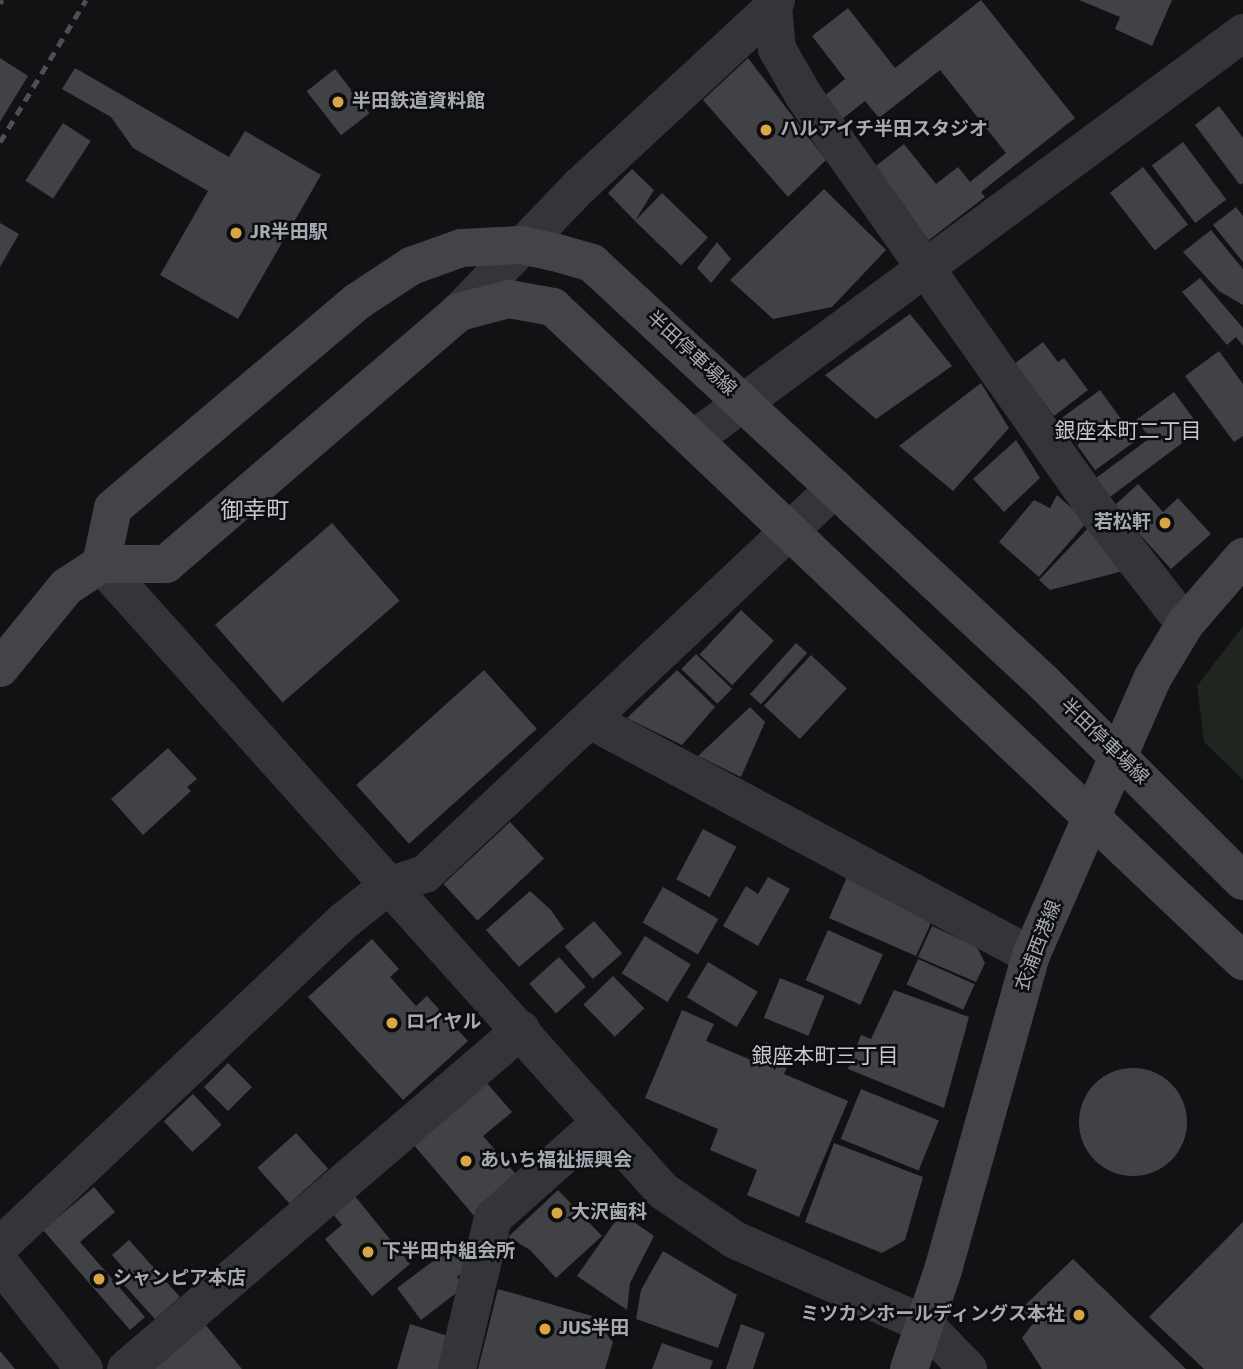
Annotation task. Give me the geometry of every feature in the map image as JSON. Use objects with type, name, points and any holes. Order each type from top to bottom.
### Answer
[{"type":"main road","name":"半田停車場線","points":[[101,564],[113,508],[358,301],[411,266],[461,248],[521,245],[592,263],[1119,756],[1243,881]]},
{"type":"main road","points":[[0,668],[66,587],[101,564],[166,564],[459,312],[509,299],[552,307],[1243,961]]},
{"type":"main road","name":"衣浦西港線","points":[[909,1369],[943,1270],[1031,955],[1152,679],[1185,624],[1243,557]]},
{"type":"street","points":[[459,312],[521,245],[775,3]]},
{"type":"street","points":[[775,3],[776,49],[804,96],[924,270],[939,284],[1097,511],[1185,624]]},
{"type":"street","points":[[694,439],[1243,33]]},
{"type":"street","points":[[0,1246],[345,920],[388,886],[425,874],[835,488]]},
{"type":"street","points":[[101,564],[663,1191],[734,1240],[924,1324],[968,1369]]},
{"type":"street","points":[[590,720],[1031,955]]},
{"type":"street","points":[[126,1369],[521,1030]]},
{"type":"street","points":[[457,1369],[493,1218],[601,1122]]},
{"type":"street","points":[[0,1263],[85,1369]]},
{"type":"shaded area","points":[[1243,626],[1243,780],[1204,742],[1197,686]]},
{"type":"building","points":[[981,0],[1075,118],[981,192],[985,197],[929,240],[872,169],[904,144],[936,184],[958,167],[970,182],[1006,153],[940,70],[879,118],[865,101],[841,120],[823,97],[845,79],[812,36],[848,8],[895,68]]},
{"type":"building","points":[[1079,0],[1172,0],[1152,46],[1115,29],[1120,17]]},
{"type":"building","points":[[0,58],[28,76],[0,122]]},
{"type":"building","name":"ハルアイチ半田スタジオ","points":[[748,58],[826,160],[788,197],[703,100]]},
{"type":"building","name":"JR半田駅","points":[[75,68],[229,157],[245,131],[321,175],[238,319],[160,275],[208,191],[133,148],[111,117],[62,89]]},
{"type":"building","name":"半田鉄道資料館","points":[[335,69],[369,113],[341,135],[307,91]]},
{"type":"building","points":[[1219,106],[1243,138],[1243,183],[1240,185],[1195,125]]},
{"type":"building","points":[[63,123],[91,141],[53,199],[25,181]]},
{"type":"building","points":[[1183,142],[1226,200],[1195,223],[1152,165]]},
{"type":"building","points":[[1143,167],[1188,225],[1155,250],[1110,193]]},
{"type":"building","points":[[632,169],[654,190],[635,221],[608,193]]},
{"type":"building","points":[[824,189],[886,250],[832,307],[773,319],[730,280]]},
{"type":"building","points":[[662,193],[708,237],[681,266],[635,221]]},
{"type":"building","points":[[1236,207],[1243,216],[1243,262],[1213,225]]},
{"type":"building","points":[[0,223],[19,234],[0,267]]},
{"type":"building","points":[[1211,230],[1243,269],[1243,305],[1219,291],[1183,252]]},
{"type":"building","points":[[717,242],[731,259],[711,283],[697,268]]},
{"type":"building","points":[[1200,278],[1243,328],[1243,346],[1236,337],[1227,345],[1182,292]]},
{"type":"building","points":[[910,314],[952,366],[876,419],[825,375]]},
{"type":"building","points":[[1043,342],[1058,362],[1064,358],[1088,390],[1054,416],[1014,364]]},
{"type":"building","points":[[1219,351],[1243,384],[1243,436],[1234,442],[1185,376]]},
{"type":"building","points":[[981,383],[1009,428],[953,491],[899,446]]},
{"type":"building","points":[[1100,390],[1136,440],[1095,470],[1059,420]]},
{"type":"building","points":[[1174,392],[1201,429],[1110,497],[1096,478],[1150,438],[1136,420]]},
{"type":"building","points":[[1016,440],[1040,478],[1004,512],[973,479]]},
{"type":"building","name":"若松軒","points":[[1138,484],[1163,512],[1178,498],[1211,534],[1171,569],[1114,506]]},
{"type":"building","points":[[1057,495],[1087,522],[1039,577],[999,542],[1034,500],[1050,508]]},
{"type":"building","points":[[332,523],[400,601],[283,702],[215,625]]},
{"type":"building","points":[[1091,525],[1127,570],[1050,590],[1039,580]]},
{"type":"building","points":[[741,610],[774,641],[732,685],[699,655]]},
{"type":"building","points":[[796,643],[807,653],[761,704],[750,694]]},
{"type":"building","points":[[696,654],[732,689],[717,704],[681,669]]},
{"type":"building","points":[[811,655],[847,688],[800,739],[764,705]]},
{"type":"building","points":[[484,670],[537,729],[409,844],[356,785]]},
{"type":"building","points":[[677,670],[715,707],[682,745],[627,718]]},
{"type":"building","points":[[750,707],[765,722],[741,777],[698,756]]},
{"type":"building","points":[[168,748],[197,779],[187,787],[191,791],[143,835],[111,799]]},
{"type":"building","points":[[510,822],[544,859],[478,921],[443,884]]},
{"type":"building","points":[[703,829],[737,847],[710,897],[676,879]]},
{"type":"building","points":[[768,877],[790,889],[758,946],[723,926],[746,886],[758,894]]},
{"type":"building","points":[[847,877],[929,918],[930,925],[916,956],[829,918]]},
{"type":"building","points":[[663,887],[718,919],[698,955],[642,923]]},
{"type":"building","points":[[530,891],[551,910],[564,929],[519,967],[486,930]]},
{"type":"building","points":[[594,921],[622,953],[593,979],[565,947]]},
{"type":"building","points":[[932,926],[977,947],[985,963],[976,982],[918,957]]},
{"type":"building","points":[[828,930],[883,954],[860,1005],[806,980]]},
{"type":"building","points":[[645,936],[691,965],[667,1002],[622,973]]},
{"type":"building","name":"ロイヤル","points":[[372,939],[399,969],[390,977],[416,1006],[427,996],[468,1041],[403,1100],[308,997]]},
{"type":"building","points":[[559,957],[586,987],[556,1013],[529,984]]},
{"type":"building","points":[[918,959],[975,984],[963,1010],[907,985]]},
{"type":"building","points":[[708,962],[758,992],[737,1027],[687,997]]},
{"type":"building","points":[[613,976],[644,1008],[615,1037],[584,1004]]},
{"type":"building","points":[[780,978],[825,996],[808,1036],[764,1018]]},
{"type":"building","points":[[894,990],[969,1017],[944,1108],[848,1069],[861,1035],[871,1039]]},
{"type":"building","points":[[682,1010],[714,1024],[706,1041],[758,1063],[766,1042],[793,1054],[784,1074],[848,1101],[799,1217],[747,1195],[757,1170],[710,1150],[718,1129],[645,1098]]},
{"type":"building","points":[[228,1063],[252,1087],[228,1111],[204,1087]]},
{"type":"building","points":[[1133,1068],[1154,1072],[1171,1084],[1183,1101],[1187,1122],[1183,1143],[1171,1160],[1154,1172],[1133,1176],[1112,1172],[1095,1160],[1083,1143],[1079,1122],[1083,1101],[1095,1084],[1112,1072]]},
{"type":"building","name":"あいち福祉振興会","points":[[486,1082],[512,1112],[483,1136],[520,1179],[475,1217],[413,1144]]},
{"type":"building","points":[[861,1089],[939,1120],[919,1171],[841,1139]]},
{"type":"building","points":[[193,1094],[222,1125],[192,1152],[164,1121]]},
{"type":"building","points":[[296,1133],[328,1169],[289,1203],[257,1168]]},
{"type":"building","points":[[834,1143],[923,1177],[905,1240],[882,1253],[805,1222]]},
{"type":"building","name":"シャンピア本店","points":[[94,1187],[115,1212],[80,1242],[145,1317],[130,1330],[43,1230]]},
{"type":"building","name":"大沢歯科","points":[[558,1190],[602,1236],[556,1278],[530,1250],[508,1237]]},
{"type":"building","name":"下半田中組会所","points":[[354,1195],[410,1264],[372,1296],[325,1239],[342,1225],[332,1213]]},
{"type":"building","points":[[621,1213],[654,1236],[630,1283],[627,1310],[577,1276]]},
{"type":"building","points":[[1243,1222],[1243,1369],[1204,1369],[1149,1317]]},
{"type":"building","points":[[129,1240],[180,1297],[155,1319],[124,1285],[132,1278],[112,1255]]},
{"type":"building","points":[[452,1247],[468,1268],[457,1277],[464,1287],[421,1320],[397,1288]]},
{"type":"building","points":[[663,1251],[737,1295],[718,1348],[636,1319],[641,1290]]},
{"type":"building","name":"ミツカンホールディングス本社","points":[[1073,1259],[1186,1369],[1042,1369],[1022,1338],[1034,1322],[1021,1309]]},
{"type":"building","name":"JUS半田","points":[[498,1289],[592,1316],[613,1342],[605,1369],[478,1369]]},
{"type":"building","points":[[204,1323],[242,1369],[149,1369]]},
{"type":"building","points":[[410,1324],[448,1336],[438,1369],[397,1369]]},
{"type":"building","points":[[741,1324],[765,1333],[753,1369],[726,1369]]},
{"type":"building","points":[[662,1343],[713,1361],[710,1369],[652,1369]]},
{"type":"building","points":[[0,1351],[15,1369],[0,1369]]},
{"type":"railway","points":[[0,142],[86,0]]},
{"type":"place","name":"半田鉄道資料館","points":[[338,102]]},
{"type":"place","name":"ハルアイチ半田スタジオ","points":[[766,130]]},
{"type":"place","name":"JR半田駅","points":[[236,233]]},
{"type":"place","name":"若松軒","points":[[1165,523]]},
{"type":"place","name":"ロイヤル","points":[[392,1023]]},
{"type":"place","name":"あいち福祉振興会","points":[[466,1161]]},
{"type":"place","name":"大沢歯科","points":[[557,1213]]},
{"type":"place","name":"下半田中組会所","points":[[368,1252]]},
{"type":"place","name":"シャンピア本店","points":[[99,1279]]},
{"type":"place","name":"ミツカンホールディングス本社","points":[[1079,1315]]},
{"type":"place","name":"JUS半田","points":[[545,1329]]},
{"type":"district","name":"銀座本町二丁目","points":[[1128,431]]},
{"type":"district","name":"御幸町","points":[[255,511]]},
{"type":"district","name":"銀座本町三丁目","points":[[825,1056]]}]
